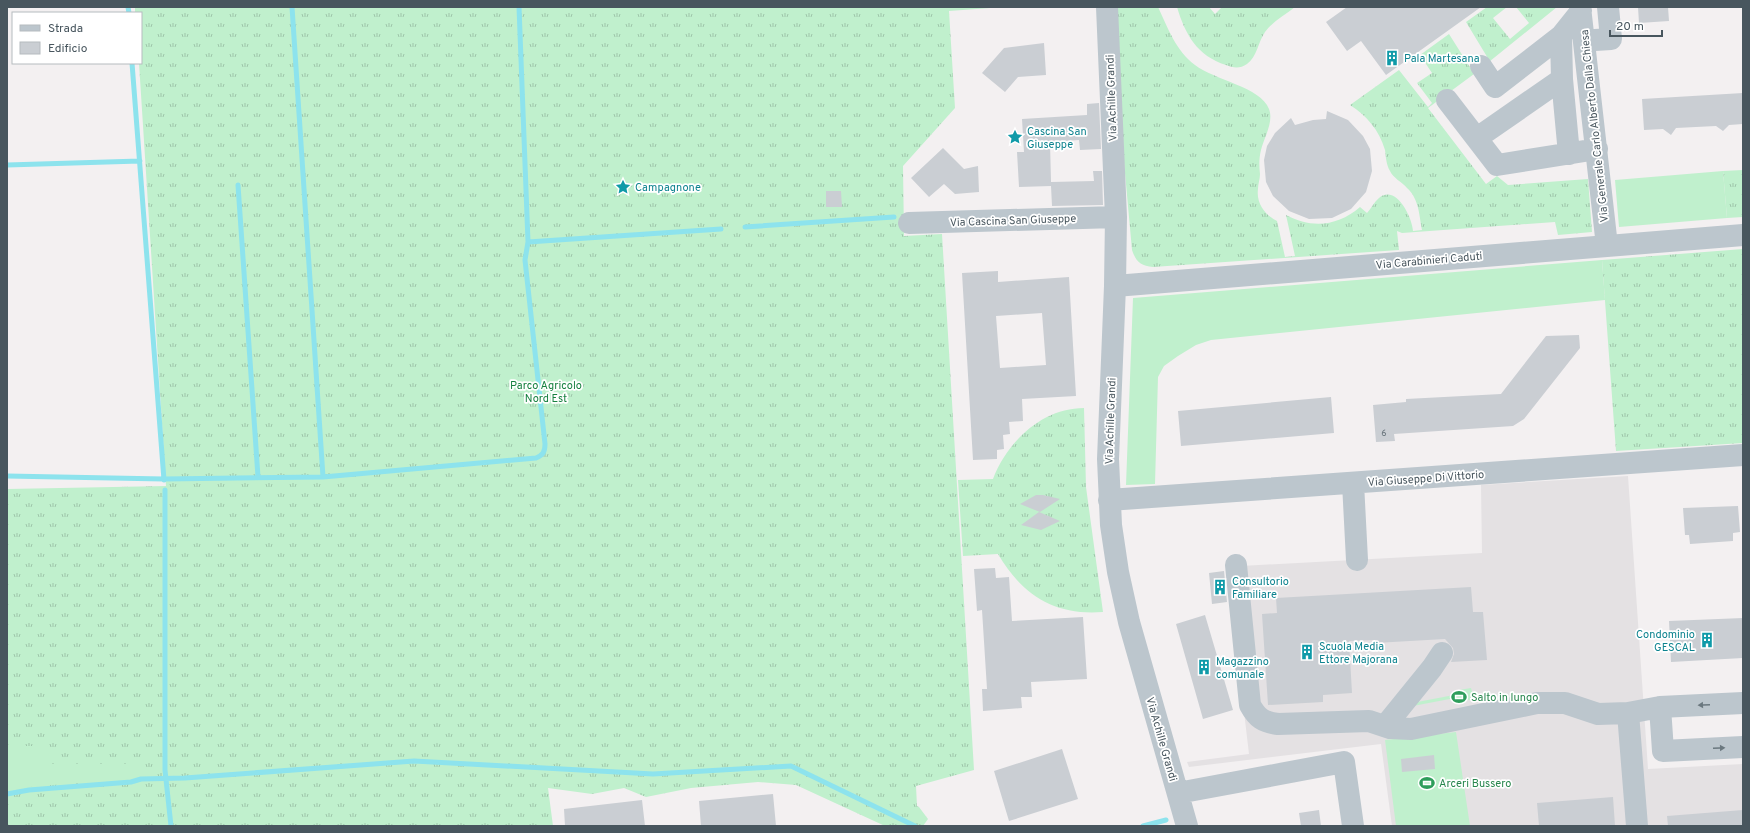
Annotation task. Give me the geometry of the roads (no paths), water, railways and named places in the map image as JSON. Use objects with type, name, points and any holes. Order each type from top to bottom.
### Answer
[{"type":"street","name":"Via Achille Grandi","points":[[1107,7],[1116,217],[1115,286],[1108,459],[1109,500],[1116,559],[1128,615],[1187,826]]},
{"type":"street","points":[[1595,40],[1611,39],[1608,7]]},
{"type":"street","points":[[1481,66],[1495,87],[1561,36],[1581,9]]},
{"type":"street","name":"Via Generale Carlo Alberto Dalla Chiesa","points":[[1581,9],[1607,246]]},
{"type":"street","points":[[1561,36],[1562,78],[1569,154]]},
{"type":"street","points":[[1477,138],[1562,78]]},
{"type":"street","points":[[1447,100],[1497,165],[1597,149]]},
{"type":"street","name":"Via Cascina San Giuseppe","points":[[909,223],[1116,217]]},
{"type":"street","name":"Via Carabinieri Caduti","points":[[1115,286],[1743,235]]},
{"type":"street","name":"Via Giuseppe Di Vittorio","points":[[1109,500],[1743,455]]},
{"type":"street","points":[[1353,483],[1357,560]]},
{"type":"street","points":[[1236,565],[1250,704],[1258,717],[1266,722],[1278,724],[1369,721],[1400,730],[1538,703],[1565,703],[1598,714],[1628,713],[1660,708],[1743,703]]},
{"type":"street","points":[[1385,726],[1432,668],[1442,653]]},
{"type":"street","points":[[1660,708],[1663,751],[1743,747]]},
{"type":"street","points":[[1628,713],[1637,826]]},
{"type":"street","points":[[1178,792],[1344,762],[1353,826]]},
{"type":"waterway","points":[[128,7],[129,12]]},
{"type":"waterway","points":[[292,7],[323,477]]},
{"type":"waterway","points":[[7,476],[164,479],[323,477],[536,458],[542,454],[545,444],[525,260],[528,242],[519,7]]},
{"type":"waterway","points":[[132,64],[164,480]]},
{"type":"waterway","points":[[7,165],[140,161]]},
{"type":"waterway","points":[[238,185],[258,477]]},
{"type":"waterway","points":[[745,227],[894,217]]},
{"type":"waterway","points":[[528,242],[721,229]]},
{"type":"waterway","points":[[165,490],[165,770],[171,826]]},
{"type":"waterway","points":[[7,794],[29,790],[131,782],[141,779],[185,778],[414,761],[653,774],[791,766],[915,826]]},
{"type":"waterway","points":[[1143,826],[1166,820]]},
{"type":"place","name":"Pala Martesana","points":[[1392,58]]},
{"type":"place","name":"Cascina San Giuseppe","points":[[1015,137]]},
{"type":"place","name":"Campagnone","points":[[623,187]]},
{"type":"place","name":"Consultorio Familiare","points":[[1220,587]]},
{"type":"place","name":"Condominio GESCAL","points":[[1707,640]]},
{"type":"place","name":"Scuola Media Ettore Majorana","points":[[1307,652]]},
{"type":"place","name":"Magazzino comunale","points":[[1204,667]]},
{"type":"place","name":"Salto in lungo","points":[[1459,697]]},
{"type":"place","name":"Arceri Bussero","points":[[1427,783]]},
{"type":"park label","name":"Parco Agricolo Nord Est","points":[[546,391]]}]
